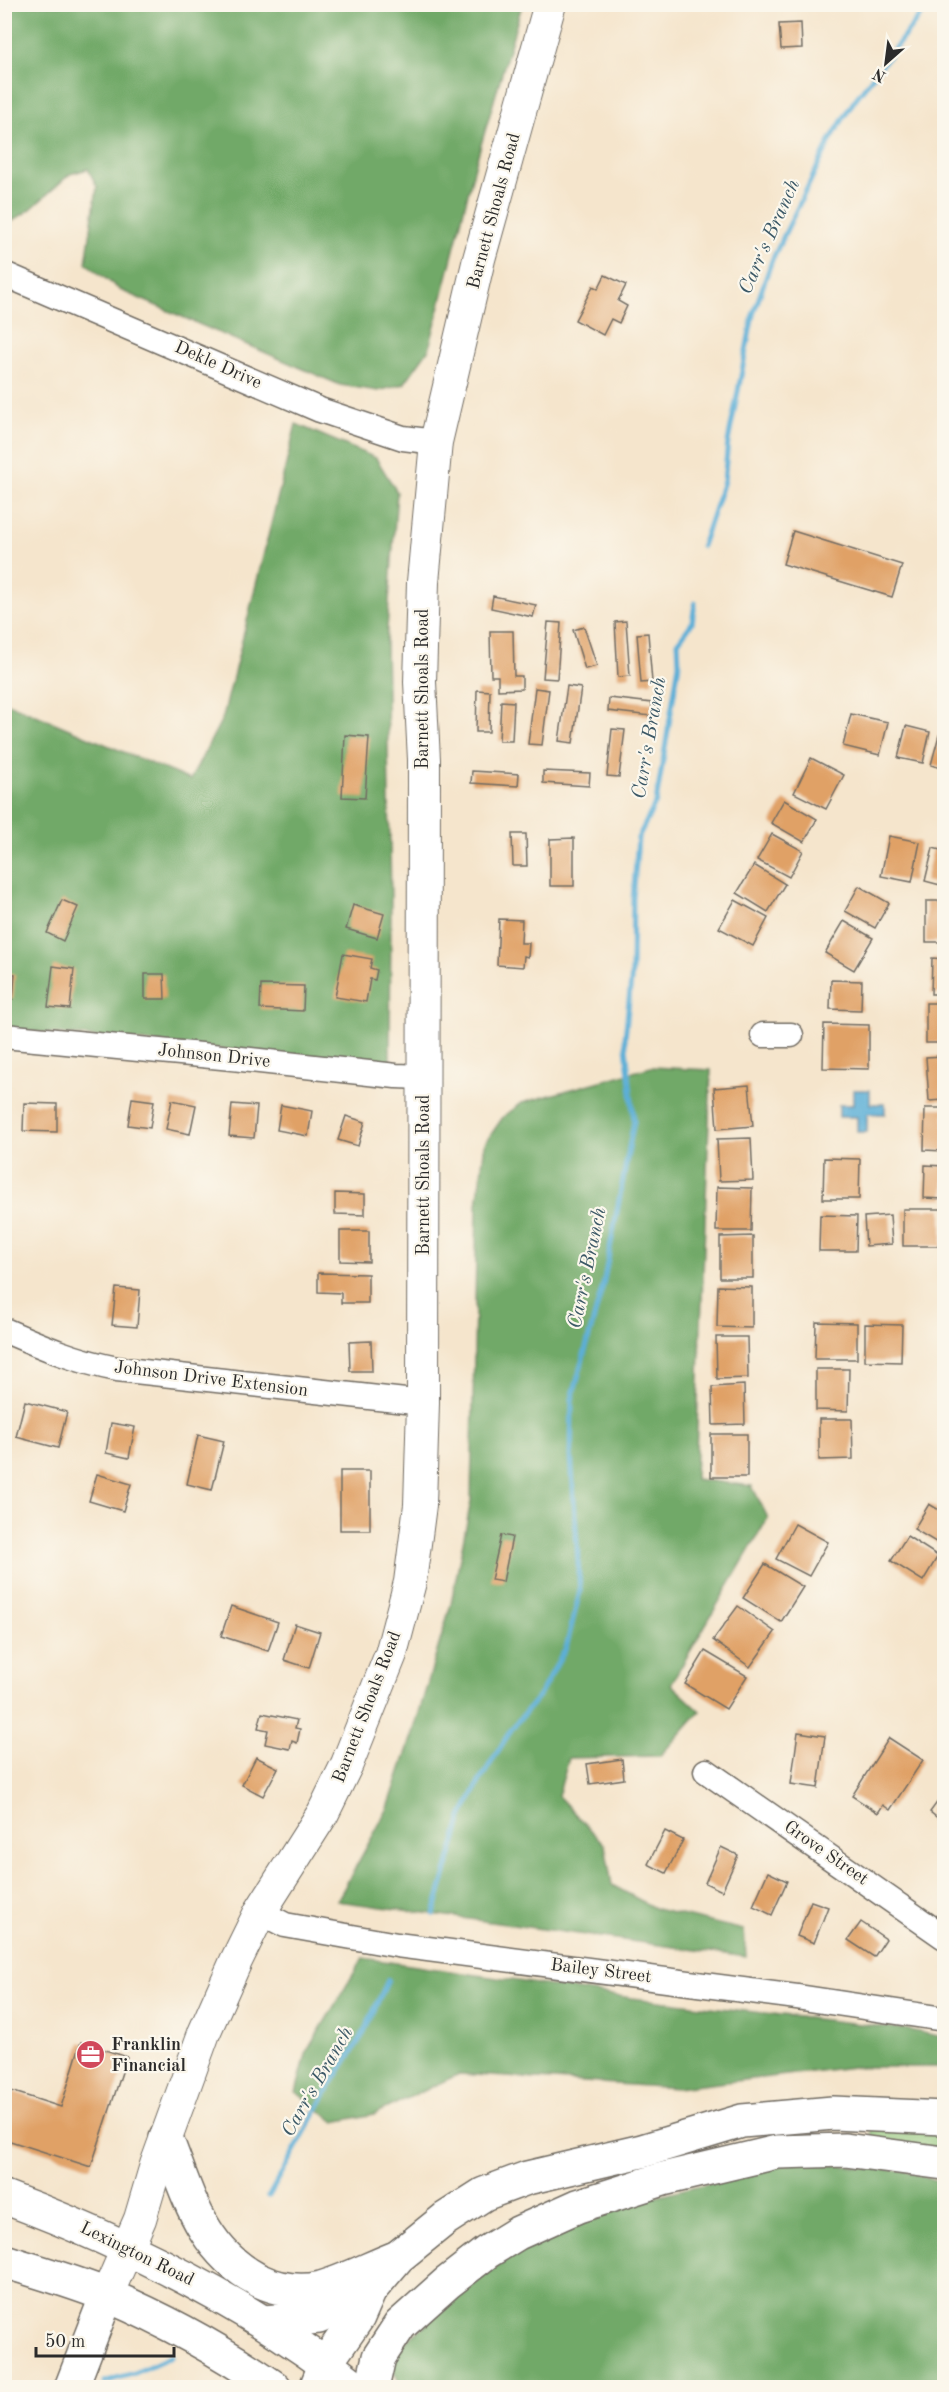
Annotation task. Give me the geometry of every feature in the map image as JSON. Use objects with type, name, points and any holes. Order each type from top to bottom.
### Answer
[{"type":"highway","points":[[321,2375],[358,2317],[370,2290],[398,2257],[445,2218],[484,2194],[527,2178],[642,2151],[742,2121],[833,2113],[945,2118]]},
{"type":"highway","points":[[372,2388],[379,2357],[400,2325],[447,2283],[487,2252],[518,2232],[578,2206],[663,2179],[777,2152],[845,2150],[945,2163]]},
{"type":"highway","points":[[161,2151],[201,2226],[223,2255],[253,2277],[273,2287],[295,2290],[320,2289],[398,2257]]},
{"type":"highway","points":[[161,2151],[184,2229],[205,2262],[252,2314],[321,2375],[357,2388]]},
{"type":"highway","name":"Lexington Road","points":[[4,2197],[65,2220],[175,2271],[252,2314]]},
{"type":"highway","points":[[4,2260],[107,2295],[153,2316],[213,2348],[274,2388]]},
{"type":"highway","points":[[252,2314],[319,2317],[370,2290]]},
{"type":"highway","points":[[71,2388],[107,2295]]},
{"type":"main road","name":"Barnett Shoals Road","points":[[107,2295],[140,2219],[161,2151],[204,2033],[260,1912],[323,1813],[346,1764],[391,1654],[410,1582],[420,1505],[423,1403],[424,760],[420,681],[423,582],[436,442],[479,259],[550,4]]},
{"type":"street","name":"Dekle Drive","points":[[4,274],[320,410],[403,438],[436,442]]},
{"type":"street","points":[[763,1035],[791,1035]]},
{"type":"street","name":"Johnson Drive","points":[[4,1036],[423,1077]]},
{"type":"street","name":"Johnson Drive Extension","points":[[4,1330],[81,1362],[117,1369],[423,1403]]},
{"type":"street","name":"Grove Street","points":[[706,1771],[945,1937]]},
{"type":"street","name":"Bailey Street","points":[[260,1912],[285,1925],[397,1945],[785,1995],[945,2019]]},
{"type":"green space","points":[[4,5],[522,5],[476,162],[429,349],[404,384],[378,391],[340,385],[120,290],[86,263],[97,187],[88,169],[70,174],[31,209],[5,226]]},
{"type":"green space","points":[[296,424],[376,458],[397,492],[386,643],[391,897],[390,1060],[383,1064],[5,1029],[5,702],[190,780],[223,717]]},
{"type":"green space","points":[[651,1067],[711,1070],[695,1479],[752,1486],[768,1518],[671,1684],[700,1711],[660,1756],[569,1758],[558,1796],[605,1845],[612,1885],[656,1909],[744,1930],[746,1957],[337,1901],[388,1808],[451,1604],[471,1501],[477,1205],[485,1143],[503,1117],[522,1103]]},
{"type":"green space","points":[[363,1958],[632,1998],[904,2029],[944,2037],[944,2067],[853,2067],[677,2088],[459,2074],[374,2114],[335,2122],[296,2092],[307,2051]]},
{"type":"green space","points":[[872,2125],[944,2129],[944,2153],[871,2141]]},
{"type":"green space","points":[[797,2162],[908,2171],[944,2184],[944,2387],[402,2388],[389,2361],[453,2299],[507,2259],[618,2205]]},
{"type":"water","points":[[853,1090],[870,1090],[870,1104],[885,1104],[885,1114],[867,1114],[867,1132],[857,1132],[857,1117],[839,1117],[839,1105],[853,1105]]},
{"type":"building","points":[[791,5],[832,5],[832,7],[792,8]]},
{"type":"building","points":[[801,23],[802,48],[781,49],[779,24]]},
{"type":"building","points":[[605,275],[626,285],[618,301],[627,306],[619,323],[611,319],[603,335],[575,320],[593,286],[598,289]]},
{"type":"building","points":[[793,531],[902,565],[892,597],[783,564]]},
{"type":"building","points":[[493,596],[536,605],[533,617],[491,608]]},
{"type":"building","points":[[626,621],[630,676],[618,677],[615,622]]},
{"type":"building","points":[[548,622],[561,623],[557,679],[543,678]]},
{"type":"building","points":[[584,627],[597,666],[585,669],[573,630]]},
{"type":"building","points":[[490,631],[513,631],[514,676],[522,676],[522,689],[498,690],[498,676],[491,676]]},
{"type":"building","points":[[648,633],[652,682],[641,683],[637,634]]},
{"type":"building","points":[[567,686],[581,688],[573,743],[559,741]]},
{"type":"building","points":[[535,688],[549,690],[542,745],[528,744]]},
{"type":"building","points":[[477,690],[490,691],[489,732],[476,732]]},
{"type":"building","points":[[609,698],[652,703],[651,716],[608,711]]},
{"type":"building","points":[[501,701],[514,702],[512,741],[499,741]]},
{"type":"building","points":[[851,714],[888,722],[880,755],[843,746]]},
{"type":"building","points":[[906,726],[930,732],[923,763],[898,758]]},
{"type":"building","points":[[612,729],[625,730],[619,777],[607,776]]},
{"type":"building","points":[[345,735],[369,737],[365,798],[342,797]]},
{"type":"building","points":[[939,735],[944,736],[944,769],[931,765]]},
{"type":"building","points":[[811,758],[844,775],[826,809],[794,793]]},
{"type":"building","points":[[472,771],[519,774],[518,786],[471,783]]},
{"type":"building","points":[[543,771],[590,773],[589,786],[543,783]]},
{"type":"building","points":[[784,800],[817,819],[804,842],[771,823]]},
{"type":"building","points":[[512,834],[526,834],[527,866],[513,866]]},
{"type":"building","points":[[772,834],[803,851],[789,877],[757,860]]},
{"type":"building","points":[[889,836],[920,842],[912,882],[881,876]]},
{"type":"building","points":[[574,838],[574,886],[550,886],[550,839]]},
{"type":"building","points":[[933,848],[944,851],[944,886],[925,881]]},
{"type":"building","points":[[754,865],[785,884],[768,912],[737,893]]},
{"type":"building","points":[[859,886],[889,903],[875,928],[845,911]]},
{"type":"building","points":[[62,900],[78,907],[63,941],[47,933]]},
{"type":"building","points":[[735,900],[768,918],[753,946],[719,928]]},
{"type":"building","points":[[926,901],[944,901],[944,942],[926,942]]},
{"type":"building","points":[[353,905],[384,914],[377,938],[346,929]]},
{"type":"building","points":[[499,919],[522,920],[521,943],[529,943],[528,957],[524,956],[523,967],[497,965]]},
{"type":"building","points":[[844,921],[873,938],[854,970],[825,953]]},
{"type":"building","points":[[343,954],[372,959],[370,968],[377,970],[375,980],[370,979],[366,1002],[335,997]]},
{"type":"building","points":[[932,958],[944,959],[944,994],[931,994]]},
{"type":"building","points":[[53,966],[74,969],[70,1009],[48,1007]]},
{"type":"building","points":[[4,973],[15,974],[13,999],[4,998]]},
{"type":"building","points":[[145,974],[164,974],[165,999],[145,999]]},
{"type":"building","points":[[831,980],[862,981],[861,1010],[830,1009]]},
{"type":"building","points":[[261,985],[304,986],[303,1011],[260,1009]]},
{"type":"building","points":[[926,1003],[944,1003],[944,1043],[926,1043]]},
{"type":"building","points":[[824,1024],[869,1025],[869,1069],[823,1068]]},
{"type":"building","points":[[944,1056],[944,1100],[929,1101],[926,1057]]},
{"type":"building","points":[[749,1085],[753,1126],[717,1129],[714,1088]]},
{"type":"building","points":[[132,1098],[154,1101],[150,1128],[128,1125]]},
{"type":"building","points":[[172,1100],[196,1105],[190,1134],[166,1129]]},
{"type":"building","points":[[24,1103],[57,1104],[57,1132],[23,1131]]},
{"type":"building","points":[[232,1104],[257,1106],[254,1138],[229,1136]]},
{"type":"building","points":[[281,1105],[312,1111],[308,1136],[277,1130]]},
{"type":"building","points":[[925,1108],[944,1108],[944,1151],[924,1150]]},
{"type":"building","points":[[346,1116],[365,1122],[358,1146],[338,1140]]},
{"type":"building","points":[[751,1138],[753,1180],[719,1181],[717,1139]]},
{"type":"building","points":[[824,1158],[860,1159],[859,1199],[823,1199]]},
{"type":"building","points":[[925,1165],[944,1166],[944,1199],[924,1198]]},
{"type":"building","points":[[717,1187],[752,1188],[751,1231],[716,1231]]},
{"type":"building","points":[[335,1193],[365,1194],[365,1215],[335,1214]]},
{"type":"building","points":[[903,1209],[942,1209],[942,1246],[903,1246]]},
{"type":"building","points":[[820,1215],[857,1216],[856,1251],[819,1251]]},
{"type":"building","points":[[890,1215],[892,1244],[866,1246],[864,1217]]},
{"type":"building","points":[[340,1231],[369,1231],[369,1262],[340,1261]]},
{"type":"building","points":[[753,1236],[753,1278],[720,1278],[720,1237]]},
{"type":"building","points":[[318,1273],[368,1274],[368,1303],[341,1303],[341,1293],[318,1292]]},
{"type":"building","points":[[718,1286],[752,1287],[752,1328],[717,1327]]},
{"type":"building","points":[[116,1288],[140,1290],[137,1327],[112,1325]]},
{"type":"building","points":[[816,1322],[857,1323],[857,1359],[815,1359]]},
{"type":"building","points":[[865,1324],[902,1325],[901,1362],[865,1361]]},
{"type":"building","points":[[716,1337],[747,1337],[748,1378],[717,1379]]},
{"type":"building","points":[[371,1341],[372,1371],[350,1371],[349,1342]]},
{"type":"building","points":[[816,1369],[849,1369],[848,1411],[816,1410]]},
{"type":"building","points":[[744,1385],[745,1424],[713,1425],[712,1387]]},
{"type":"building","points":[[25,1401],[67,1412],[58,1448],[16,1437]]},
{"type":"building","points":[[819,1419],[852,1419],[853,1459],[819,1460]]},
{"type":"building","points":[[111,1423],[135,1427],[129,1458],[106,1453]]},
{"type":"building","points":[[711,1434],[747,1434],[747,1477],[711,1477]]},
{"type":"building","points":[[198,1435],[224,1441],[212,1490],[187,1484]]},
{"type":"building","points":[[340,1471],[370,1471],[370,1530],[340,1530]]},
{"type":"building","points":[[97,1474],[131,1484],[123,1511],[89,1501]]},
{"type":"building","points":[[929,1504],[944,1513],[944,1547],[914,1529]]},
{"type":"building","points":[[795,1524],[828,1542],[809,1576],[776,1559]]},
{"type":"building","points":[[501,1535],[512,1537],[503,1582],[491,1580]]},
{"type":"building","points":[[907,1536],[938,1556],[923,1581],[891,1561]]},
{"type":"building","points":[[765,1564],[803,1587],[781,1622],[743,1598]]},
{"type":"building","points":[[231,1606],[278,1622],[268,1651],[221,1636]]},
{"type":"building","points":[[738,1606],[775,1632],[750,1667],[713,1640]]},
{"type":"building","points":[[295,1624],[320,1632],[309,1668],[284,1660]]},
{"type":"building","points":[[705,1651],[747,1676],[726,1709],[685,1684]]},
{"type":"building","points":[[262,1713],[297,1720],[295,1728],[300,1729],[297,1743],[292,1741],[290,1749],[265,1744],[268,1730],[258,1728]]},
{"type":"building","points":[[798,1732],[825,1736],[818,1788],[791,1784]]},
{"type":"building","points":[[889,1738],[923,1760],[890,1810],[883,1805],[878,1813],[852,1796]]},
{"type":"building","points":[[256,1757],[278,1768],[263,1796],[242,1785]]},
{"type":"building","points":[[622,1759],[624,1779],[590,1784],[587,1764]]},
{"type":"building","points":[[944,1793],[944,1823],[930,1812]]},
{"type":"building","points":[[665,1831],[683,1840],[666,1873],[648,1864]]},
{"type":"building","points":[[721,1847],[738,1855],[722,1891],[705,1883]]},
{"type":"building","points":[[768,1872],[787,1881],[772,1915],[753,1906]]},
{"type":"building","points":[[811,1901],[828,1907],[814,1943],[797,1936]]},
{"type":"building","points":[[861,1922],[886,1939],[874,1957],[848,1940]]},
{"type":"building","points":[[81,2042],[127,2057],[91,2167],[4,2139],[5,2089],[61,2107]]},
{"type":"waterway","name":"Carr's Branch","points":[[702,546],[724,481],[728,442],[753,315],[772,260],[831,139],[854,101],[929,4]]},
{"type":"waterway","name":"Carr's Branch","points":[[434,1914],[462,1817],[478,1784],[512,1728],[539,1696],[566,1648],[580,1591],[571,1455],[572,1399],[603,1285],[634,1121],[625,1038],[632,971],[633,899],[638,838],[656,802],[679,664],[678,642],[692,623],[695,603]]},
{"type":"waterway","name":"Carr's Branch","points":[[269,2196],[332,2083],[362,2036],[388,1980]]},
{"type":"waterway","name":"Carr's Branch","points":[[104,2382],[135,2373],[172,2356]]},
{"type":"place","name":"Franklin Financial","points":[[90,2055]]}]
